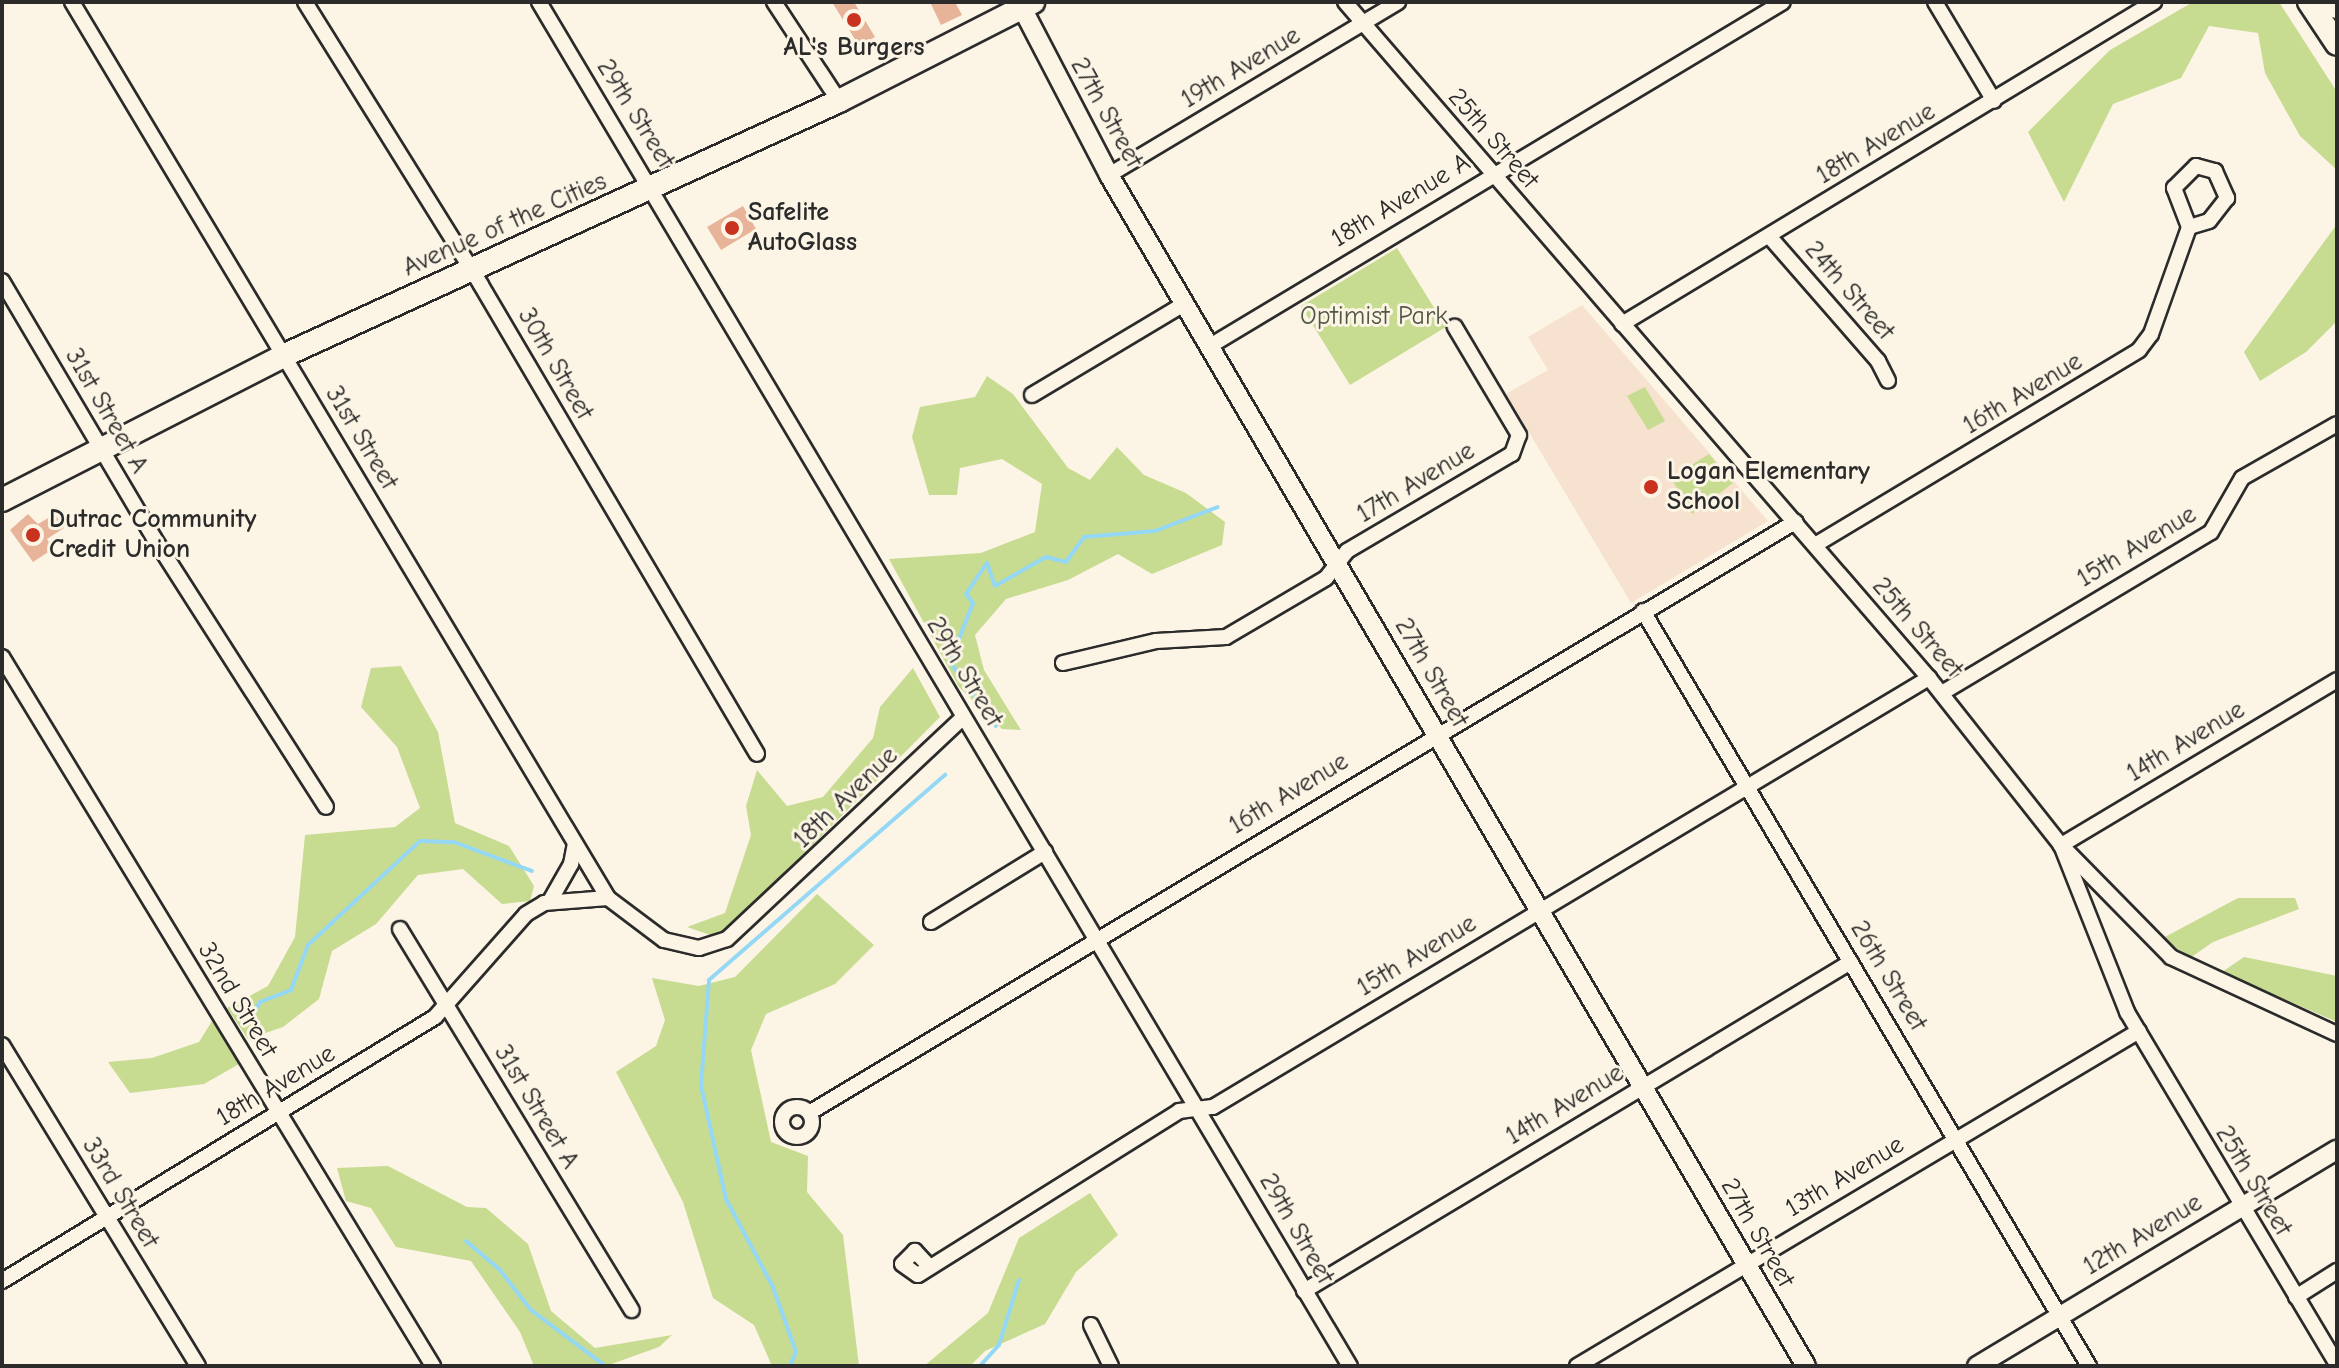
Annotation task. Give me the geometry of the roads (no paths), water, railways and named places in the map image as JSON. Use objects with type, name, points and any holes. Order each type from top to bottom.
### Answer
[{"type":"main road","points":[[2309,2],[2337,44]]},
{"type":"main road","name":"Avenue of the Cities","points":[[2,500],[285,355],[839,101],[1024,4]]},
{"type":"street","name":"31st Street","points":[[72,2],[608,898]]},
{"type":"street","name":"30th Street","points":[[305,2],[472,271],[757,754]]},
{"type":"street","name":"29th Street","points":[[539,2],[653,188],[962,718],[1097,938],[1350,1366]]},
{"type":"street","points":[[774,2],[839,101]]},
{"type":"street","name":"25th Street","points":[[1345,2],[1942,693],[2061,845],[2139,1031],[2239,1207],[2337,1364]]},
{"type":"street","name":"19th Avenue","points":[[1109,175],[1398,2]]},
{"type":"street","name":"18th Avenue A","points":[[1210,346],[1783,2]]},
{"type":"street","points":[[1935,2],[1994,101]]},
{"type":"street","name":"18th Avenue","points":[[1622,324],[2154,2]]},
{"type":"street","name":"27th Street","points":[[1024,4],[1109,175],[1806,1366]]},
{"type":"street","points":[[2196,166],[2215,171],[2226,189],[2224,205],[2209,221],[2189,227],[2173,198],[2176,182],[2196,166]]},
{"type":"street","name":"16th Avenue","points":[[1815,545],[2139,350],[2189,227]]},
{"type":"street","name":"24th Street","points":[[1769,236],[1878,361],[1888,381]]},
{"type":"street","name":"31st Street A","points":[[2,281],[100,450],[326,807]]},
{"type":"street","points":[[1032,395],[1184,304]]},
{"type":"street","name":"17th Avenue","points":[[1063,663],[1156,641],[1226,637],[1326,578],[1347,551],[1520,445],[1455,327]]},
{"type":"street","name":"15th Avenue","points":[[1942,693],[2211,532],[2242,478],[2337,424]]},
{"type":"street","name":"16th Avenue","points":[[809,1113],[1795,522]]},
{"type":"street","name":"26th Street","points":[[1643,611],[1958,1139],[2089,1366]]},
{"type":"street","name":"32nd Street","points":[[2,657],[433,1366]]},
{"type":"street","name":"15th Avenue","points":[[927,1264],[1179,1111],[1213,1107],[1929,678]]},
{"type":"street","name":"14th Avenue","points":[[2061,845],[2337,680]]},
{"type":"street","name":"18th Avenue","points":[[608,898],[664,940],[699,948],[727,939],[962,718]]},
{"type":"street","name":"18th Avenue","points":[[2,1281],[447,1006],[526,914],[550,901],[571,864],[575,843]]},
{"type":"street","points":[[2061,845],[2171,957],[2337,1034]]},
{"type":"street","points":[[931,922],[1045,852]]},
{"type":"street","points":[[550,901],[608,898]]},
{"type":"street","name":"31st Street A","points":[[400,929],[632,1310]]},
{"type":"street","name":"14th Avenue","points":[[1304,1291],[1851,962]]},
{"type":"street","name":"13th Avenue","points":[[1577,1366],[2139,1031]]},
{"type":"street","name":"33rd Street","points":[[2,1045],[198,1366]]},
{"type":"street","name":"12th Avenue","points":[[1977,1366],[2337,1150]]},
{"type":"street","points":[[2296,1297],[2337,1271]]},
{"type":"street","points":[[1091,1325],[1111,1366]]},
{"type":"waterway","points":[[996,726],[950,662],[973,603],[966,594],[987,563],[995,586],[1046,557],[1066,562],[1084,537],[1155,531],[1218,507]]},
{"type":"waterway","points":[[790,1366],[796,1352],[773,1287],[726,1199],[701,1085],[709,980],[945,775]]},
{"type":"waterway","points":[[251,1017],[260,1002],[291,990],[308,945],[420,841],[454,842],[532,871]]},
{"type":"waterway","points":[[466,1241],[499,1269],[531,1310],[603,1364]]},
{"type":"waterway","points":[[980,1366],[999,1345],[1019,1280]]},
{"type":"place","name":"AL's Burgers","points":[[854,20]]},
{"type":"place","name":"Safelite AutoGlass","points":[[732,228]]},
{"type":"place","name":"Logan Elementary School","points":[[1651,487]]},
{"type":"place","name":"Dutrac Community Credit Union","points":[[33,535]]},
{"type":"park label","name":"Optimist Park","points":[[1374,317]]}]
